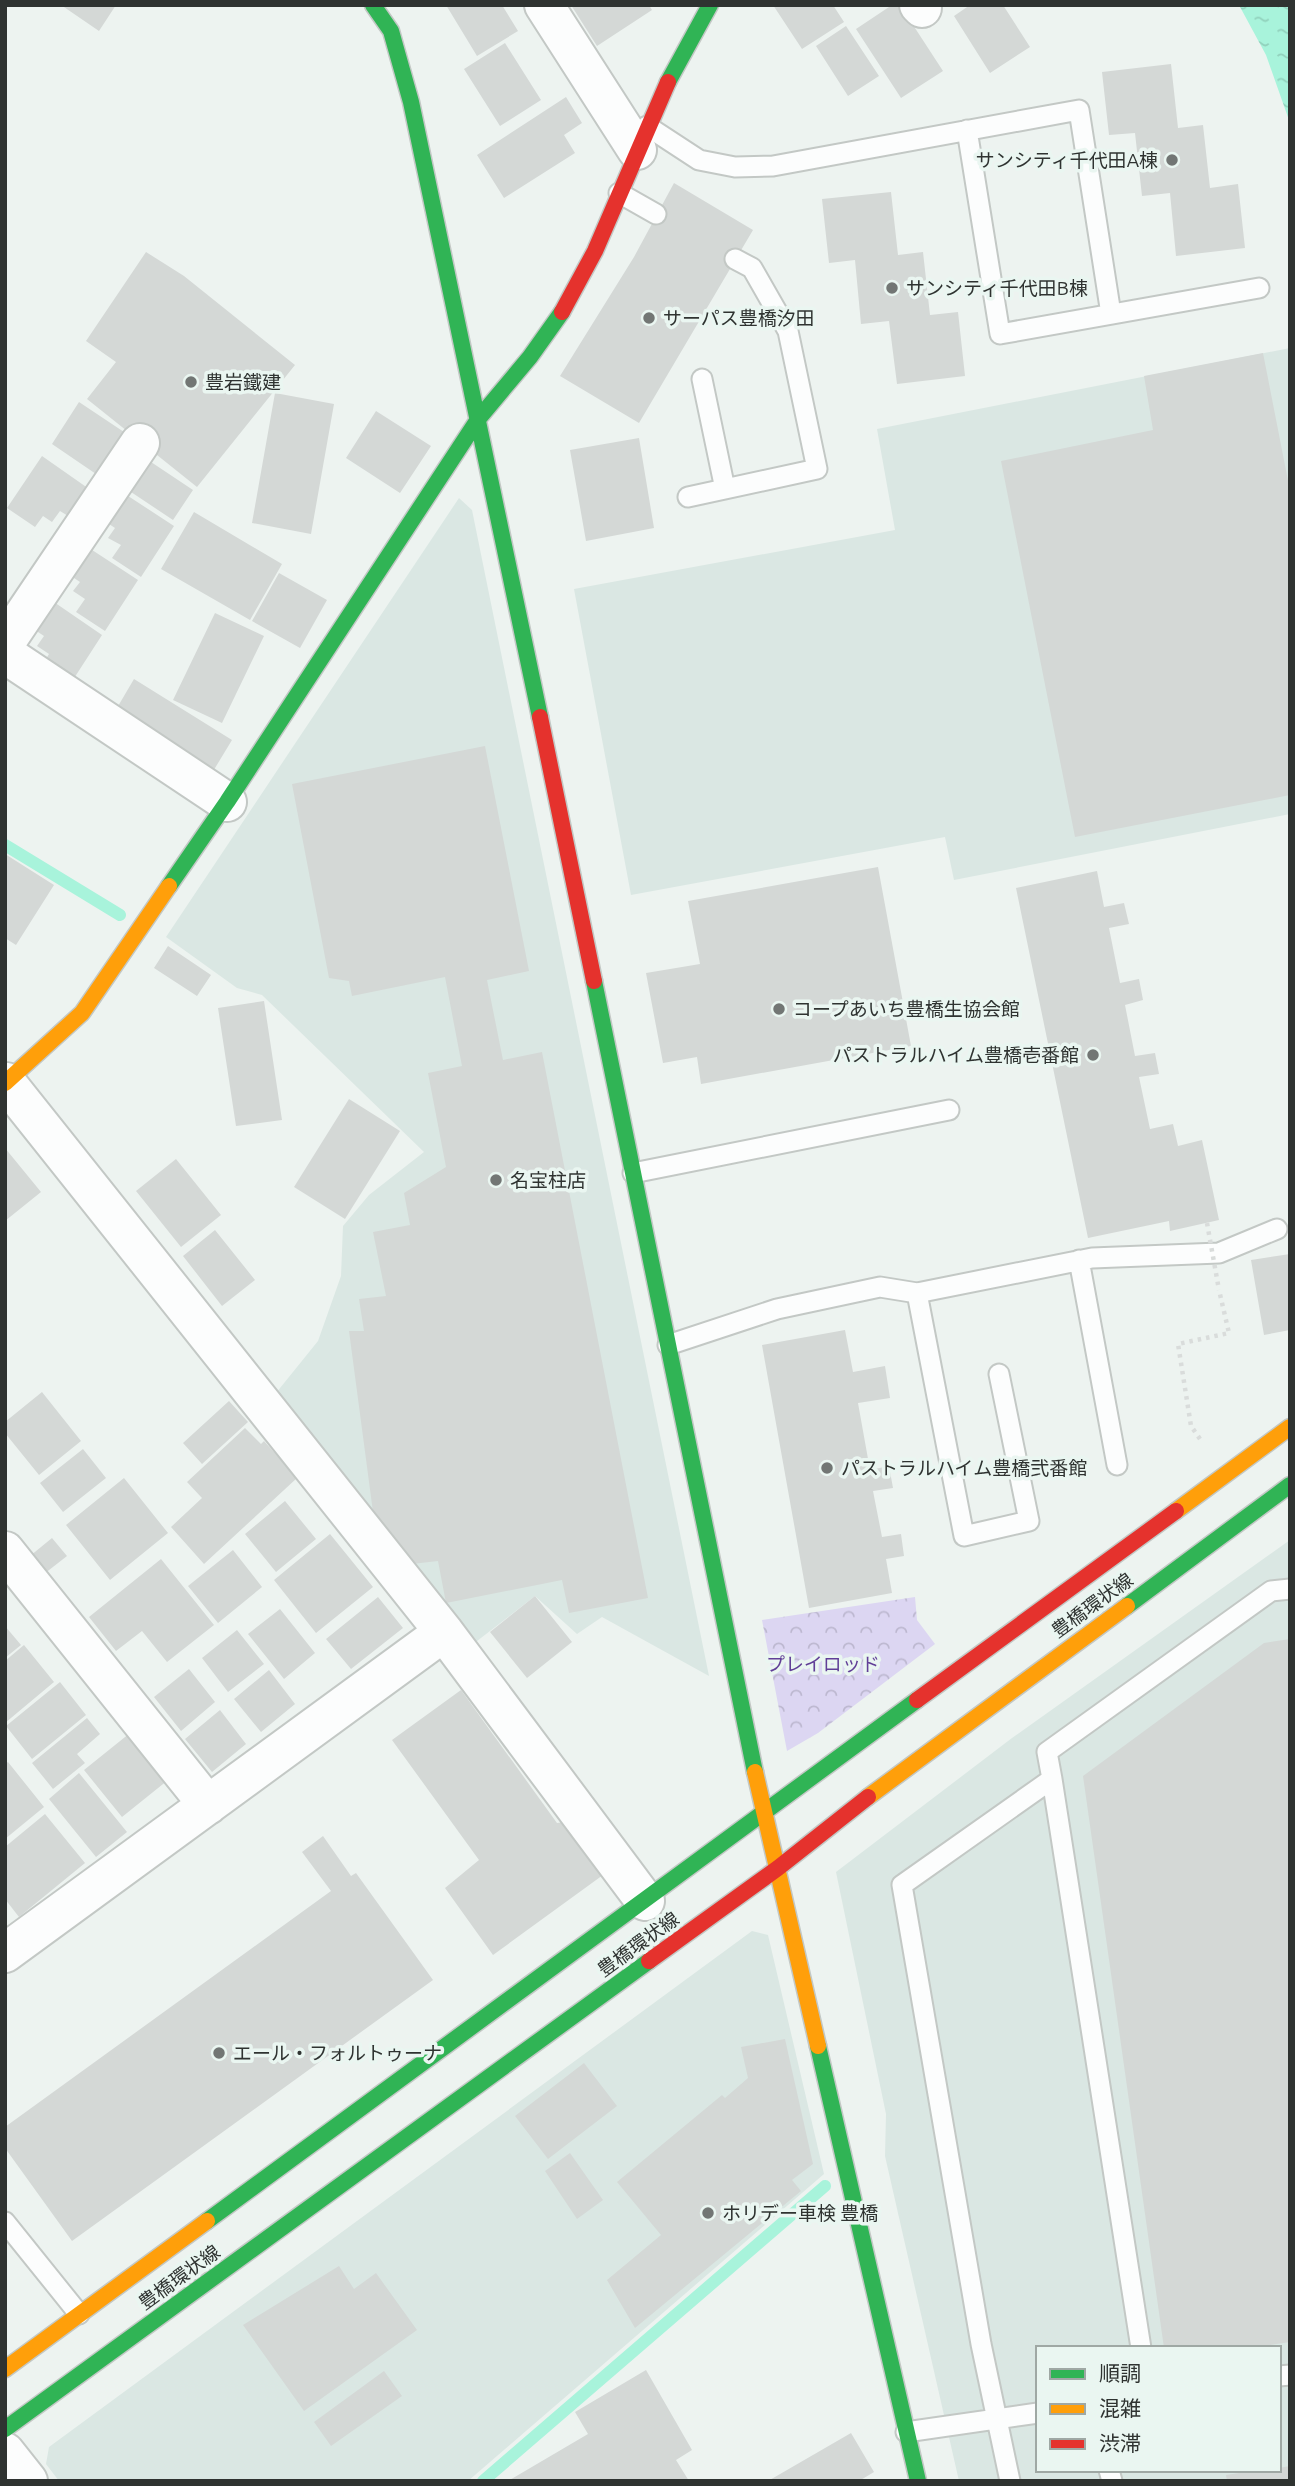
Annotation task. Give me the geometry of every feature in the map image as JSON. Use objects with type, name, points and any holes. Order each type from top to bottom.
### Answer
[{"type":"street","points":[[373,5],[391,31],[411,102],[479,418],[764,1814],[918,2481]]},
{"type":"street","points":[[544,5],[642,138]]},
{"type":"street","points":[[645,1901],[444,1632],[6,1082],[82,1013],[227,802],[479,418],[519,374],[575,290],[595,250],[642,138],[683,52],[710,5]]},
{"type":"street","points":[[5,643],[140,443]]},
{"type":"street","points":[[5,654],[227,802]]},
{"type":"street","name":"豊橋環状線","points":[[5,2369],[1290,1427]]},
{"type":"street","name":"豊橋環状線","points":[[5,2429],[778,1868],[835,1822],[1290,1485]]},
{"type":"street","points":[[5,1551],[208,1805]]},
{"type":"street","points":[[5,1953],[444,1632]]},
{"type":"street","points":[[5,2452],[28,2481]]},
{"type":"lane","points":[[642,138],[699,160],[735,167],[773,166],[1079,110],[1111,314]]},
{"type":"lane","points":[[967,131],[1000,334],[1259,288]]},
{"type":"lane","points":[[619,192],[656,214]]},
{"type":"lane","points":[[688,497],[817,469],[788,331],[752,268],[736,260]]},
{"type":"lane","points":[[702,379],[725,489]]},
{"type":"lane","points":[[633,1173],[949,1110]]},
{"type":"lane","points":[[668,1346],[777,1309],[880,1287],[917,1293],[1079,1260],[1219,1253],[1276,1229]]},
{"type":"lane","points":[[1079,1260],[1117,1465]]},
{"type":"lane","points":[[917,1293],[964,1536],[1029,1521],[999,1374]]},
{"type":"lane","points":[[1141,2346],[1047,1752],[1271,1591],[1290,1589]]},
{"type":"lane","points":[[1010,2481],[981,2344],[902,1885],[1052,1779]]},
{"type":"lane","points":[[5,2222],[79,2315]]},
{"type":"lane","points":[[906,2432],[1036,2413]]},
{"type":"path","points":[[1200,1439],[1191,1426],[1178,1344],[1229,1333],[1207,1223]]},
{"type":"shaded area","points":[[1290,348],[1290,814],[954,880],[945,837],[631,895],[574,589],[895,530],[877,429]]},
{"type":"shaded area","points":[[459,498],[472,510],[709,1676],[602,1617],[577,1634],[535,1596],[468,1648],[272,1398],[318,1341],[341,1276],[343,1226],[369,1195],[424,1152],[262,995],[237,988],[166,937]]},
{"type":"shaded area","points":[[1290,1540],[1290,2481],[959,2481],[885,2156],[886,2114],[836,1872],[1012,1738]]},
{"type":"shaded area","points":[[752,1931],[768,1935],[824,2174],[468,2481],[59,2481],[46,2464],[49,2447]]},
{"type":"green space","name":"プレイロッド","points":[[915,1597],[917,1620],[935,1644],[818,1733],[787,1751],[762,1620]]},
{"type":"water","points":[[1239,5],[1290,5],[1290,123],[1266,55]]},
{"type":"building","points":[[61,5],[116,5],[99,31]]},
{"type":"building","points":[[446,5],[502,5],[518,31],[477,56]]},
{"type":"building","points":[[571,5],[649,5],[652,10],[597,46]]},
{"type":"building","points":[[773,5],[833,5],[844,22],[802,49]]},
{"type":"building","points":[[892,5],[900,5],[943,71],[901,98],[856,29]]},
{"type":"building","points":[[970,5],[1003,5],[1030,47],[990,73],[954,16]]},
{"type":"building","points":[[846,26],[879,76],[848,96],[816,46]]},
{"type":"building","points":[[505,43],[541,100],[500,126],[464,69]]},
{"type":"building","name":"サンシティ千代田A棟","points":[[1171,64],[1178,128],[1203,125],[1210,188],[1238,184],[1245,248],[1176,256],[1170,193],[1142,196],[1135,133],[1109,135],[1102,72]]},
{"type":"building","points":[[566,97],[582,123],[564,135],[575,153],[504,198],[477,155]]},
{"type":"building","name":"サーパス豊橋汐田","points":[[674,183],[753,230],[639,423],[560,376],[634,257]]},
{"type":"building","name":"サンシティ千代田B棟","points":[[891,192],[898,255],[923,252],[930,315],[958,312],[965,376],[897,384],[889,321],[861,324],[855,260],[829,263],[822,199]]},
{"type":"building","name":"豊岩鐵建","points":[[146,252],[184,276],[295,365],[197,487],[87,399],[116,362],[86,341]]},
{"type":"building","points":[[1263,353],[1290,491],[1290,795],[1075,837],[1001,461],[1153,430],[1144,376]]},
{"type":"building","points":[[275,393],[334,404],[311,534],[252,523]]},
{"type":"building","points":[[79,402],[124,432],[96,474],[52,444]]},
{"type":"building","points":[[376,411],[431,446],[400,493],[346,458]]},
{"type":"building","points":[[639,438],[654,528],[586,541],[570,450]]},
{"type":"building","points":[[42,456],[92,491],[73,519],[60,511],[52,522],[43,516],[35,527],[7,508]]},
{"type":"building","points":[[145,458],[193,490],[173,520],[125,488]]},
{"type":"building","points":[[122,492],[174,526],[141,577],[112,558],[121,545],[108,538],[115,528],[103,520]]},
{"type":"building","points":[[194,512],[282,564],[250,620],[161,569]]},
{"type":"building","points":[[86,546],[138,580],[105,631],[76,612],[85,599],[73,591],[80,582],[68,574]]},
{"type":"building","points":[[279,573],[327,600],[300,648],[252,621]]},
{"type":"building","points":[[51,600],[102,635],[69,686],[41,667],[49,654],[37,646],[44,636],[32,628]]},
{"type":"building","points":[[215,613],[264,636],[222,723],[173,700]]},
{"type":"building","points":[[134,679],[232,740],[212,773],[114,713]]},
{"type":"building","name":"名宝柱店","points":[[485,746],[529,971],[487,980],[503,1060],[542,1052],[648,1598],[569,1613],[562,1580],[446,1603],[438,1561],[403,1565],[373,1512],[349,1331],[364,1331],[359,1299],[386,1296],[373,1232],[410,1225],[404,1193],[446,1167],[428,1073],[462,1066],[445,977],[352,996],[349,981],[329,978],[292,784]]},
{"type":"building","points":[[5,854],[54,885],[16,945],[5,938]]},
{"type":"building","name":"コープあいち豊橋生協会館","points":[[878,867],[911,1046],[701,1084],[697,1057],[663,1063],[646,973],[700,964],[688,901]]},
{"type":"building","name":"パストラルハイム豊橋壱番館","points":[[1097,871],[1104,907],[1124,903],[1129,924],[1109,928],[1120,983],[1139,979],[1143,1000],[1125,1005],[1135,1056],[1155,1053],[1159,1074],[1139,1077],[1150,1129],[1173,1124],[1178,1146],[1202,1140],[1219,1220],[1170,1231],[1169,1221],[1088,1238],[1016,888]]},
{"type":"building","points":[[168,946],[211,975],[197,996],[154,968]]},
{"type":"building","points":[[264,1001],[282,1120],[236,1126],[218,1008]]},
{"type":"building","points":[[349,1099],[400,1131],[345,1219],[294,1187]]},
{"type":"building","points":[[5,1148],[41,1192],[5,1221]]},
{"type":"building","points":[[176,1159],[221,1215],[181,1247],[136,1191]]},
{"type":"building","points":[[215,1230],[255,1280],[222,1306],[183,1256]]},
{"type":"building","points":[[1290,1254],[1290,1330],[1264,1335],[1251,1260]]},
{"type":"building","name":"パストラルハイム豊橋弐番館","points":[[845,1330],[853,1372],[885,1366],[890,1398],[858,1403],[870,1470],[889,1466],[893,1488],[873,1491],[882,1537],[901,1534],[904,1556],[886,1559],[892,1593],[809,1608],[762,1345]]},
{"type":"building","points":[[42,1392],[81,1441],[39,1475],[5,1433],[5,1422]]},
{"type":"building","points":[[229,1401],[248,1422],[202,1464],[183,1443]]},
{"type":"building","points":[[245,1428],[261,1444],[264,1441],[297,1478],[204,1564],[171,1527],[202,1498],[187,1482]]},
{"type":"building","points":[[83,1449],[106,1478],[63,1512],[40,1483]]},
{"type":"building","points":[[124,1478],[168,1533],[110,1580],[66,1525]]},
{"type":"building","points":[[285,1501],[316,1539],[276,1572],[245,1534]]},
{"type":"building","points":[[330,1534],[373,1587],[316,1633],[274,1580]]},
{"type":"building","points":[[52,1538],[67,1556],[44,1574],[30,1556]]},
{"type":"building","points":[[233,1550],[262,1587],[218,1623],[188,1586]]},
{"type":"building","points":[[161,1559],[214,1625],[167,1662],[142,1631],[116,1651],[89,1617]]},
{"type":"building","points":[[535,1596],[572,1642],[527,1678],[490,1632]]},
{"type":"building","points":[[378,1597],[403,1628],[351,1669],[326,1639]]},
{"type":"building","points":[[280,1609],[315,1653],[284,1679],[248,1634]]},
{"type":"building","points":[[5,1626],[21,1645],[5,1658]]},
{"type":"building","points":[[237,1630],[264,1664],[228,1692],[202,1658]]},
{"type":"building","points":[[1290,1639],[1290,2342],[1263,2346],[1164,2346],[1083,1776],[1264,1643]]},
{"type":"building","points":[[24,1645],[54,1682],[5,1723],[5,1661]]},
{"type":"building","points":[[189,1669],[215,1702],[181,1731],[154,1697]]},
{"type":"building","points":[[269,1670],[295,1704],[261,1732],[234,1699]]},
{"type":"building","points":[[60,1682],[86,1715],[32,1759],[6,1726]]},
{"type":"building","points":[[461,1690],[557,1823],[565,1822],[603,1875],[493,1955],[445,1888],[479,1860],[392,1740]]},
{"type":"building","points":[[220,1710],[246,1744],[212,1772],[185,1739]]},
{"type":"building","points":[[87,1718],[100,1734],[77,1754],[85,1763],[53,1789],[32,1763]]},
{"type":"building","points":[[135,1729],[173,1776],[122,1817],[84,1770]]},
{"type":"building","points":[[8,1762],[44,1807],[5,1839],[5,1764]]},
{"type":"building","points":[[79,1773],[127,1832],[96,1857],[49,1799]]},
{"type":"building","points":[[45,1814],[85,1863],[19,1917],[5,1899],[5,1847]]},
{"type":"building","name":"エール・フォルトゥーナ","points":[[323,1836],[351,1876],[356,1873],[433,1980],[72,2241],[5,2148],[5,2127],[331,1891],[302,1852]]},
{"type":"building","name":"ホリデー車検 豊橋","points":[[785,2039],[813,2164],[792,2180],[801,2191],[635,2328],[607,2280],[661,2235],[617,2182],[722,2095],[725,2098],[748,2078],[741,2047]]},
{"type":"building","points":[[584,2063],[617,2106],[548,2159],[515,2116]]},
{"type":"building","points":[[570,2153],[603,2200],[577,2219],[545,2171]]},
{"type":"building","points":[[339,2266],[354,2289],[376,2273],[417,2330],[304,2411],[243,2325]]},
{"type":"building","points":[[646,2370],[692,2450],[676,2460],[689,2481],[508,2481],[588,2434],[575,2412]]},
{"type":"building","points":[[384,2371],[402,2396],[331,2446],[314,2422]]},
{"type":"building","points":[[851,2433],[874,2472],[859,2481],[768,2481]]},
{"type":"building","points":[[1290,2466],[1290,2481],[1227,2481],[1226,2475],[1281,2472],[1281,2468]]},
{"type":"waterway","points":[[5,845],[120,915]]},
{"type":"waterway","points":[[483,2481],[825,2186]]},
{"type":"traffic: fast","points":[[373,5],[391,31],[411,102],[540,717]]},
{"type":"traffic: fast","points":[[668,82],[710,5]]},
{"type":"traffic: fast","points":[[169,886],[479,418],[530,357],[562,312]]},
{"type":"traffic: fast","points":[[594,981],[755,1772]]},
{"type":"traffic: fast","points":[[1127,1606],[1290,1485]]},
{"type":"traffic: fast","points":[[207,2221],[917,1700]]},
{"type":"traffic: fast","points":[[5,2429],[649,1961]]},
{"type":"traffic: fast","points":[[818,2046],[918,2481]]},
{"type":"traffic: slow","points":[[5,1083],[82,1013],[169,886]]},
{"type":"traffic: slow","points":[[1176,1511],[1290,1427]]},
{"type":"traffic: slow","points":[[868,1797],[1127,1606]]},
{"type":"traffic: slow","points":[[755,1772],[818,2046]]},
{"type":"traffic: slow","points":[[5,2369],[207,2221]]},
{"type":"traffic: jam","points":[[562,312],[595,251],[668,82]]},
{"type":"traffic: jam","points":[[540,717],[594,981]]},
{"type":"traffic: jam","points":[[917,1700],[1176,1511]]},
{"type":"traffic: jam","points":[[649,1961],[778,1868],[868,1797]]},
{"type":"place","name":"サンシティ千代田A棟","points":[[1172,160]]},
{"type":"place","name":"サンシティ千代田B棟","points":[[892,288]]},
{"type":"place","name":"サーパス豊橋汐田","points":[[649,318]]},
{"type":"place","name":"豊岩鐵建","points":[[191,382]]},
{"type":"place","name":"コープあいち豊橋生協会館","points":[[779,1009]]},
{"type":"place","name":"パストラルハイム豊橋壱番館","points":[[1093,1055]]},
{"type":"place","name":"名宝柱店","points":[[496,1180]]},
{"type":"place","name":"パストラルハイム豊橋弐番館","points":[[827,1468]]},
{"type":"place","name":"エール・フォルトゥーナ","points":[[219,2053]]},
{"type":"place","name":"ホリデー車検 豊橋","points":[[708,2213]]}]
